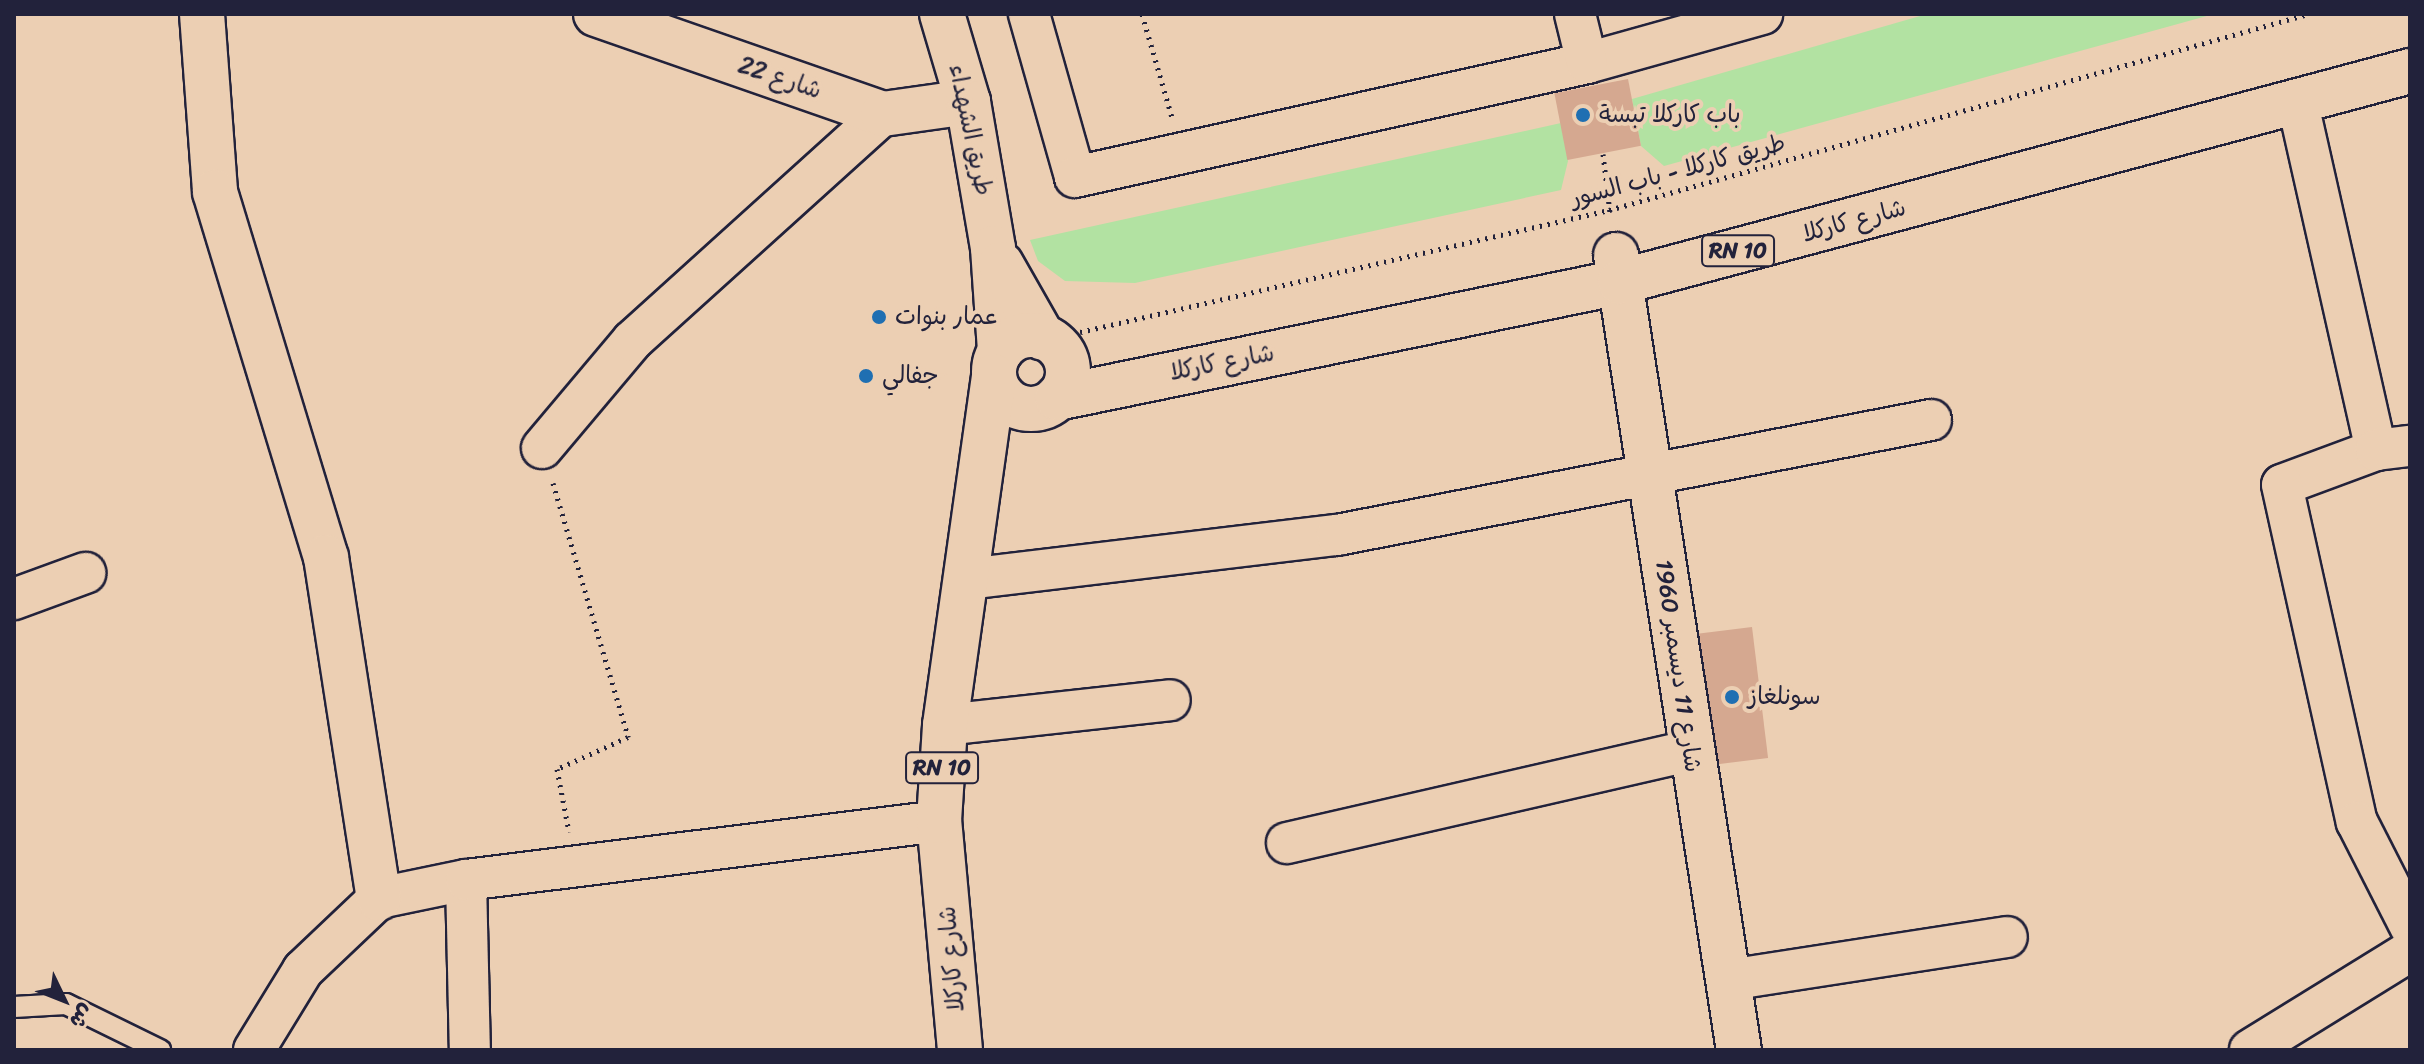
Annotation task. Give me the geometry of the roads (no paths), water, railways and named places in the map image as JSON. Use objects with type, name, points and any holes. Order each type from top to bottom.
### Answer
[{"type":"main road","points":[[202,14],[215,192],[326,557],[379,898]]},
{"type":"main road","name":"شارع 22","points":[[596,14],[883,114],[968,102]]},
{"type":"main road","name":"طريق الشهداء","points":[[942,14],[968,102],[993,248]]},
{"type":"main road","name":"شارع كاركلا","points":[[1618,269],[2410,41]]},
{"type":"main road","name":"شارع كاركلا","points":[[1054,370],[1140,358],[1618,269],[2298,104],[2410,71]]},
{"type":"main road","points":[[993,248],[1054,370]]},
{"type":"main road","name":"شارع كاركلا","points":[[960,1050],[939,821],[945,725],[967,579],[976,487],[997,364],[993,248]]},
{"type":"main road","name":"شارع 11 ديسمبر 1960","points":[[1618,269],[1652,479],[1689,751],[1739,1050]]},
{"type":"main road","points":[[1019,337],[1054,370],[1013,405],[997,364],[1019,337]]},
{"type":"main road","points":[[976,487],[998,449],[1054,370]]},
{"type":"street","points":[[1029,14],[1075,177],[1183,156],[1587,63],[1762,14]]},
{"type":"street","points":[[1575,14],[1587,63]]},
{"type":"street","points":[[2298,104],[2393,448],[2282,485],[2357,822],[2410,926]]},
{"type":"street","points":[[542,448],[632,341],[883,114]]},
{"type":"street","points":[[967,579],[1337,535],[1652,479],[1931,420]]},
{"type":"street","points":[[14,599],[85,573]]},
{"type":"street","points":[[945,725],[1170,700]]},
{"type":"street","points":[[1287,843],[1689,751]]},
{"type":"street","points":[[254,1050],[303,970],[379,898],[466,880],[574,865],[939,821]]},
{"type":"street","points":[[466,880],[470,1050]]},
{"type":"street","points":[[1729,980],[2007,937]]},
{"type":"street","points":[[2250,1050],[2410,951]]},
{"type":"lane","points":[[14,1007],[66,1004],[160,1050]]},
{"type":"place","name":"باب كاركلا تبسة","points":[[1583,115]]},
{"type":"place","name":"عمار بنوات","points":[[879,317]]},
{"type":"place","name":"جفالي","points":[[866,376]]},
{"type":"place","name":"سونلغاز","points":[[1732,697]]}]
